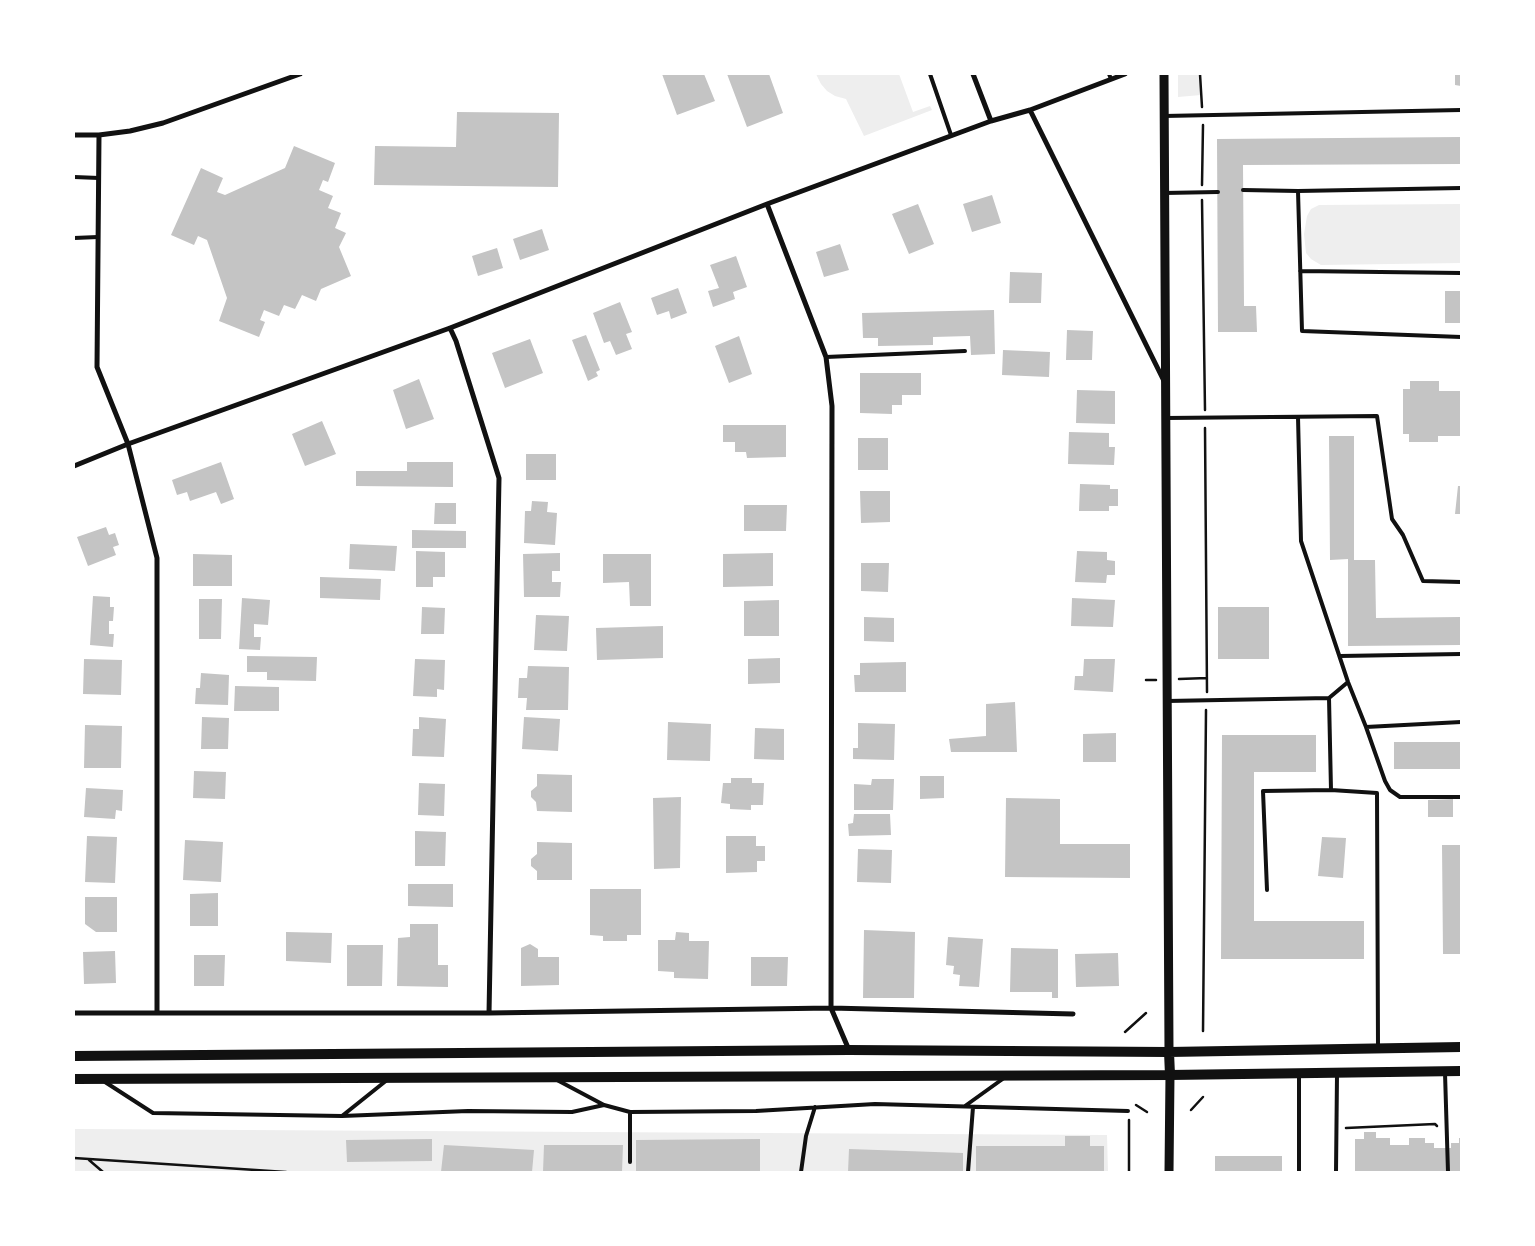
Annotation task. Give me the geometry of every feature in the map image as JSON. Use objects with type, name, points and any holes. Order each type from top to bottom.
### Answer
[{"type":"main road","points":[[74,1056],[849,1050],[1169,1052],[1461,1047]]},
{"type":"main road","points":[[1169,1052],[1170,1075]]},
{"type":"main road","points":[[74,1079],[1008,1076],[1461,1071]]},
{"type":"street","points":[[74,135],[99,135],[130,131],[163,123],[300,74]]},
{"type":"street","points":[[973,74],[991,121]]},
{"type":"street","points":[[74,466],[128,444],[450,328],[767,204],[951,135],[1030,110],[1110,76],[1125,74]]},
{"type":"street","points":[[1164,74],[1169,1052]]},
{"type":"street","points":[[1030,110],[1166,384]]},
{"type":"street","points":[[99,135],[97,367],[128,444],[157,558],[156,1012]]},
{"type":"street","points":[[767,204],[826,357],[832,406],[831,1008],[849,1050]]},
{"type":"street","points":[[450,328],[456,341],[498,478],[489,1013]]},
{"type":"street","points":[[74,1013],[489,1013],[831,1008],[1074,1014]]},
{"type":"street","points":[[1169,1172],[1170,1075]]},
{"type":"lane","points":[[930,74],[951,135]]},
{"type":"lane","points":[[1164,116],[1461,110]]},
{"type":"lane","points":[[74,177],[99,178]]},
{"type":"lane","points":[[1243,190],[1298,191],[1461,188]]},
{"type":"lane","points":[[1298,191],[1302,331],[1461,337]]},
{"type":"lane","points":[[1164,193],[1218,192]]},
{"type":"lane","points":[[74,238],[98,237]]},
{"type":"lane","points":[[1300,271],[1461,273]]},
{"type":"lane","points":[[826,357],[965,351]]},
{"type":"lane","points":[[1166,418],[1377,416],[1392,519],[1403,535],[1423,581],[1461,582]]},
{"type":"lane","points":[[1298,417],[1301,541],[1348,682],[1385,781],[1390,790],[1400,797],[1461,797]]},
{"type":"lane","points":[[1340,656],[1461,654]]},
{"type":"lane","points":[[1167,701],[1329,698],[1348,682]]},
{"type":"lane","points":[[1329,698],[1330,790]]},
{"type":"lane","points":[[1366,727],[1461,722]]},
{"type":"lane","points":[[1266,890],[1262,791],[1330,790],[1377,793],[1378,1048]]},
{"type":"lane","points":[[1445,1071],[1448,1172]]},
{"type":"lane","points":[[1299,1073],[1299,1172]]},
{"type":"lane","points":[[1336,1172],[1338,1073]]},
{"type":"lane","points":[[965,1106],[1008,1076]]},
{"type":"lane","points":[[553,1077],[604,1106],[630,1112],[756,1111],[875,1104],[1128,1111]]},
{"type":"lane","points":[[342,1116],[389,1078]]},
{"type":"lane","points":[[101,1079],[153,1113],[342,1116],[468,1111],[572,1112],[604,1106]]},
{"type":"lane","points":[[801,1172],[806,1136],[815,1107]]},
{"type":"lane","points":[[968,1172],[973,1107]]},
{"type":"lane","points":[[630,1112],[630,1162]]},
{"type":"path","points":[[1200,74],[1203,116],[1202,192],[1208,678],[1206,700],[1203,1031]]},
{"type":"path","points":[[1125,1032],[1146,1013]]},
{"type":"path","points":[[1191,1110],[1203,1097]]},
{"type":"path","points":[[1128,1111],[1129,1172]]},
{"type":"path","points":[[1337,1128],[1435,1124],[1447,1133]]},
{"type":"path","points":[[74,1158],[286,1172]]},
{"type":"path","points":[[88,1159],[103,1172]]},
{"type":"shaded area","points":[[816,74],[899,74],[913,112],[930,106],[932,110],[864,136],[846,99],[835,96],[827,91]]},
{"type":"shaded area","points":[[1178,74],[1200,74],[1201,95],[1178,97]]},
{"type":"shaded area","points":[[1461,204],[1461,263],[1321,265],[1311,259],[1306,253],[1304,234],[1307,216],[1311,209],[1319,205]]},
{"type":"shaded area","points":[[74,1129],[1107,1135],[1108,1172],[74,1172]]},
{"type":"building","points":[[662,74],[704,74],[715,101],[677,115]]},
{"type":"building","points":[[727,74],[769,74],[783,113],[747,127]]},
{"type":"building","points":[[1455,74],[1461,74],[1461,86],[1455,85]]},
{"type":"building","points":[[457,112],[559,113],[558,187],[374,185],[375,146],[456,147]]},
{"type":"building","points":[[1461,137],[1461,164],[1243,165],[1244,306],[1256,306],[1257,332],[1218,332],[1217,139]]},
{"type":"building","points":[[294,146],[335,163],[328,182],[323,180],[319,190],[333,196],[328,208],[341,213],[335,228],[346,233],[339,247],[351,276],[321,289],[316,301],[302,295],[295,309],[284,305],[279,316],[264,310],[260,320],[265,322],[259,337],[219,321],[227,298],[207,240],[198,236],[194,245],[171,235],[201,168],[223,178],[217,192],[225,195],[285,168]]},
{"type":"building","points":[[992,195],[1001,223],[972,232],[963,204]]},
{"type":"building","points":[[918,204],[934,244],[909,254],[892,214]]},
{"type":"building","points":[[542,229],[549,250],[520,260],[513,239]]},
{"type":"building","points":[[840,244],[849,270],[824,277],[816,252]]},
{"type":"building","points":[[497,248],[503,268],[478,276],[472,256]]},
{"type":"building","points":[[736,256],[747,287],[733,292],[735,299],[713,307],[708,291],[719,288],[710,265]]},
{"type":"building","points":[[1010,272],[1042,273],[1041,303],[1009,303]]},
{"type":"building","points":[[678,288],[687,313],[671,319],[669,311],[657,315],[651,298]]},
{"type":"building","points":[[1445,291],[1461,291],[1461,323],[1445,323]]},
{"type":"building","points":[[620,302],[632,332],[626,334],[632,349],[616,355],[610,341],[604,343],[593,313]]},
{"type":"building","points":[[994,310],[995,354],[971,355],[970,336],[933,337],[933,345],[878,346],[878,338],[863,338],[862,313]]},
{"type":"building","points":[[1067,330],[1093,331],[1092,360],[1066,360]]},
{"type":"building","points":[[586,335],[600,370],[596,372],[598,376],[588,381],[572,340]]},
{"type":"building","points":[[739,336],[752,374],[729,383],[715,346]]},
{"type":"building","points":[[530,339],[543,373],[505,388],[492,353]]},
{"type":"building","points":[[1003,350],[1050,352],[1049,377],[1002,375]]},
{"type":"building","points":[[860,373],[921,373],[921,395],[902,395],[902,405],[892,405],[892,414],[860,413]]},
{"type":"building","points":[[419,379],[434,419],[406,429],[393,390]]},
{"type":"building","points":[[1410,381],[1439,381],[1439,391],[1461,391],[1461,436],[1438,436],[1438,442],[1409,442],[1409,434],[1403,434],[1403,389],[1410,389]]},
{"type":"building","points":[[1077,390],[1115,391],[1115,424],[1076,423]]},
{"type":"building","points":[[322,421],[336,454],[305,466],[292,434]]},
{"type":"building","points":[[723,425],[786,425],[786,457],[747,458],[746,452],[735,452],[735,442],[723,442]]},
{"type":"building","points":[[1069,432],[1109,433],[1109,447],[1115,447],[1114,465],[1068,464]]},
{"type":"building","points":[[1329,436],[1354,436],[1354,560],[1375,560],[1376,618],[1461,617],[1461,645],[1348,646],[1348,559],[1330,560]]},
{"type":"building","points":[[858,438],[888,438],[888,470],[858,470]]},
{"type":"building","points":[[526,454],[556,454],[556,480],[526,480]]},
{"type":"building","points":[[221,462],[234,499],[221,504],[216,492],[190,501],[187,492],[177,495],[172,480]]},
{"type":"building","points":[[407,462],[453,462],[453,487],[356,486],[356,471],[407,471]]},
{"type":"building","points":[[1080,484],[1110,485],[1110,489],[1118,489],[1118,506],[1109,506],[1109,511],[1079,511]]},
{"type":"building","points":[[1458,486],[1461,486],[1461,514],[1455,514]]},
{"type":"building","points":[[860,491],[890,491],[890,522],[861,523]]},
{"type":"building","points":[[532,501],[548,502],[547,512],[557,513],[555,545],[524,543],[525,511],[531,511]]},
{"type":"building","points":[[435,503],[456,503],[456,524],[434,524]]},
{"type":"building","points":[[744,505],[787,505],[786,531],[744,531]]},
{"type":"building","points":[[106,527],[109,535],[115,533],[119,545],[113,547],[116,555],[88,566],[77,537]]},
{"type":"building","points":[[412,530],[466,531],[466,548],[412,548]]},
{"type":"building","points":[[350,544],[397,546],[395,571],[349,569]]},
{"type":"building","points":[[416,551],[445,552],[445,577],[433,577],[433,587],[416,587]]},
{"type":"building","points":[[1077,551],[1107,552],[1107,560],[1115,561],[1115,575],[1107,575],[1106,583],[1075,582]]},
{"type":"building","points":[[560,553],[560,571],[552,571],[552,582],[561,582],[560,597],[524,597],[523,554]]},
{"type":"building","points":[[773,553],[773,586],[723,587],[723,554]]},
{"type":"building","points":[[193,554],[232,555],[232,586],[193,586]]},
{"type":"building","points":[[603,554],[651,554],[651,606],[630,606],[629,582],[603,583]]},
{"type":"building","points":[[861,563],[889,563],[888,592],[861,591]]},
{"type":"building","points":[[320,577],[381,579],[380,600],[320,598]]},
{"type":"building","points":[[93,596],[110,597],[110,607],[114,607],[113,621],[109,621],[109,634],[114,634],[113,647],[90,645]]},
{"type":"building","points":[[242,598],[270,600],[268,625],[254,624],[254,637],[261,637],[260,650],[239,649]]},
{"type":"building","points":[[1072,598],[1115,600],[1113,627],[1071,626]]},
{"type":"building","points":[[199,599],[222,599],[221,639],[199,639]]},
{"type":"building","points":[[779,600],[779,636],[744,636],[744,601]]},
{"type":"building","points":[[422,607],[445,608],[444,634],[421,634]]},
{"type":"building","points":[[1218,607],[1269,607],[1269,659],[1218,659]]},
{"type":"building","points":[[536,615],[569,616],[567,651],[534,650]]},
{"type":"building","points":[[864,617],[894,618],[894,642],[864,641]]},
{"type":"building","points":[[663,626],[663,658],[597,660],[596,628]]},
{"type":"building","points":[[247,656],[317,657],[316,681],[267,680],[267,672],[247,672]]},
{"type":"building","points":[[780,658],[780,683],[748,684],[748,659]]},
{"type":"building","points":[[84,659],[122,660],[121,695],[83,694]]},
{"type":"building","points":[[415,659],[445,660],[444,690],[437,689],[437,697],[413,696]]},
{"type":"building","points":[[1084,659],[1115,659],[1113,692],[1074,690],[1075,676],[1083,676]]},
{"type":"building","points":[[906,662],[906,692],[855,692],[854,675],[860,675],[860,663]]},
{"type":"building","points":[[528,666],[569,667],[568,710],[526,710],[527,698],[518,698],[519,678],[527,678]]},
{"type":"building","points":[[201,673],[229,675],[228,705],[195,704],[196,688],[200,688]]},
{"type":"building","points":[[235,686],[279,687],[279,711],[234,711]]},
{"type":"building","points":[[1015,702],[1017,752],[951,752],[949,739],[986,736],[986,704]]},
{"type":"building","points":[[202,717],[229,718],[228,749],[201,749]]},
{"type":"building","points":[[419,717],[446,719],[444,757],[412,756],[413,729],[419,729]]},
{"type":"building","points":[[524,717],[560,719],[558,751],[522,749]]},
{"type":"building","points":[[668,722],[711,724],[710,761],[667,760]]},
{"type":"building","points":[[858,723],[895,724],[894,760],[853,759],[853,748],[858,748]]},
{"type":"building","points":[[85,725],[122,726],[121,768],[84,768]]},
{"type":"building","points":[[755,728],[784,729],[784,760],[754,759]]},
{"type":"building","points":[[1116,733],[1116,762],[1083,762],[1083,734]]},
{"type":"building","points":[[1222,735],[1316,735],[1316,772],[1254,772],[1254,921],[1364,921],[1364,959],[1221,959]]},
{"type":"building","points":[[1394,742],[1461,742],[1461,769],[1394,769]]},
{"type":"building","points":[[194,771],[226,772],[225,799],[193,798]]},
{"type":"building","points":[[537,774],[572,775],[572,812],[537,811],[536,802],[531,797],[531,791],[537,786]]},
{"type":"building","points":[[920,776],[944,776],[944,798],[920,799]]},
{"type":"building","points":[[731,778],[752,778],[752,783],[764,783],[763,805],[751,805],[751,810],[730,809],[730,804],[721,803],[723,783],[731,783]]},
{"type":"building","points":[[872,779],[894,779],[893,810],[854,810],[854,784],[871,785]]},
{"type":"building","points":[[419,783],[445,784],[444,816],[418,815]]},
{"type":"building","points":[[86,788],[123,790],[122,811],[116,810],[115,819],[84,817]]},
{"type":"building","points":[[681,797],[680,868],[654,869],[653,798]]},
{"type":"building","points":[[1006,798],[1060,799],[1060,844],[1130,844],[1130,878],[1005,877]]},
{"type":"building","points":[[1453,799],[1453,817],[1428,817],[1428,800]]},
{"type":"building","points":[[854,814],[890,814],[891,835],[849,836],[848,824],[853,823]]},
{"type":"building","points":[[415,831],[446,832],[445,866],[415,866]]},
{"type":"building","points":[[87,836],[117,837],[115,883],[85,882]]},
{"type":"building","points":[[726,836],[756,836],[756,846],[765,846],[765,861],[757,861],[757,872],[726,873]]},
{"type":"building","points":[[1322,837],[1346,838],[1343,878],[1318,876]]},
{"type":"building","points":[[185,840],[223,842],[221,882],[183,880]]},
{"type":"building","points":[[537,842],[572,843],[572,880],[537,880],[537,871],[531,866],[531,859],[537,854]]},
{"type":"building","points":[[1442,845],[1461,845],[1461,954],[1443,954]]},
{"type":"building","points":[[858,849],[892,850],[891,883],[857,882]]},
{"type":"building","points":[[408,884],[453,884],[453,907],[408,906]]},
{"type":"building","points":[[590,889],[641,889],[641,935],[627,935],[627,941],[603,941],[603,936],[590,935]]},
{"type":"building","points":[[218,893],[218,926],[190,926],[190,894]]},
{"type":"building","points":[[85,897],[117,897],[117,932],[96,932],[85,924]]},
{"type":"building","points":[[410,924],[438,924],[438,965],[448,965],[448,987],[397,986],[398,938],[410,937]]},
{"type":"building","points":[[864,930],[915,932],[914,998],[863,998]]},
{"type":"building","points":[[286,932],[332,933],[331,963],[286,961]]},
{"type":"building","points":[[676,932],[689,933],[689,941],[709,941],[708,979],[674,978],[674,972],[658,971],[658,940],[675,940]]},
{"type":"building","points":[[948,937],[983,939],[979,987],[959,986],[960,975],[953,974],[954,966],[946,965]]},
{"type":"building","points":[[530,944],[538,949],[538,957],[559,957],[559,985],[521,986],[521,948]]},
{"type":"building","points":[[347,945],[383,945],[382,986],[347,986]]},
{"type":"building","points":[[1011,948],[1058,949],[1058,998],[1052,998],[1052,992],[1010,992]]},
{"type":"building","points":[[115,951],[116,983],[84,984],[83,952]]},
{"type":"building","points":[[1118,953],[1119,986],[1076,987],[1075,954]]},
{"type":"building","points":[[194,955],[225,955],[224,986],[194,986]]},
{"type":"building","points":[[751,957],[788,957],[787,986],[751,986]]},
{"type":"building","points":[[1364,1132],[1376,1132],[1376,1138],[1390,1138],[1390,1145],[1409,1145],[1409,1138],[1425,1138],[1425,1143],[1434,1143],[1434,1148],[1451,1148],[1451,1143],[1459,1143],[1459,1138],[1461,1138],[1461,1172],[1355,1172],[1355,1139],[1364,1139]]},
{"type":"building","points":[[1065,1136],[1090,1136],[1090,1146],[1104,1146],[1104,1172],[976,1172],[976,1146],[1065,1146]]},
{"type":"building","points":[[432,1139],[432,1161],[347,1162],[346,1140]]},
{"type":"building","points":[[760,1139],[760,1172],[636,1172],[636,1140]]},
{"type":"building","points":[[444,1145],[534,1150],[532,1172],[441,1172]]},
{"type":"building","points":[[544,1145],[623,1145],[622,1172],[543,1172]]},
{"type":"building","points":[[849,1149],[963,1153],[963,1172],[848,1172]]},
{"type":"building","points":[[1215,1156],[1282,1156],[1282,1172],[1215,1172]]}]
